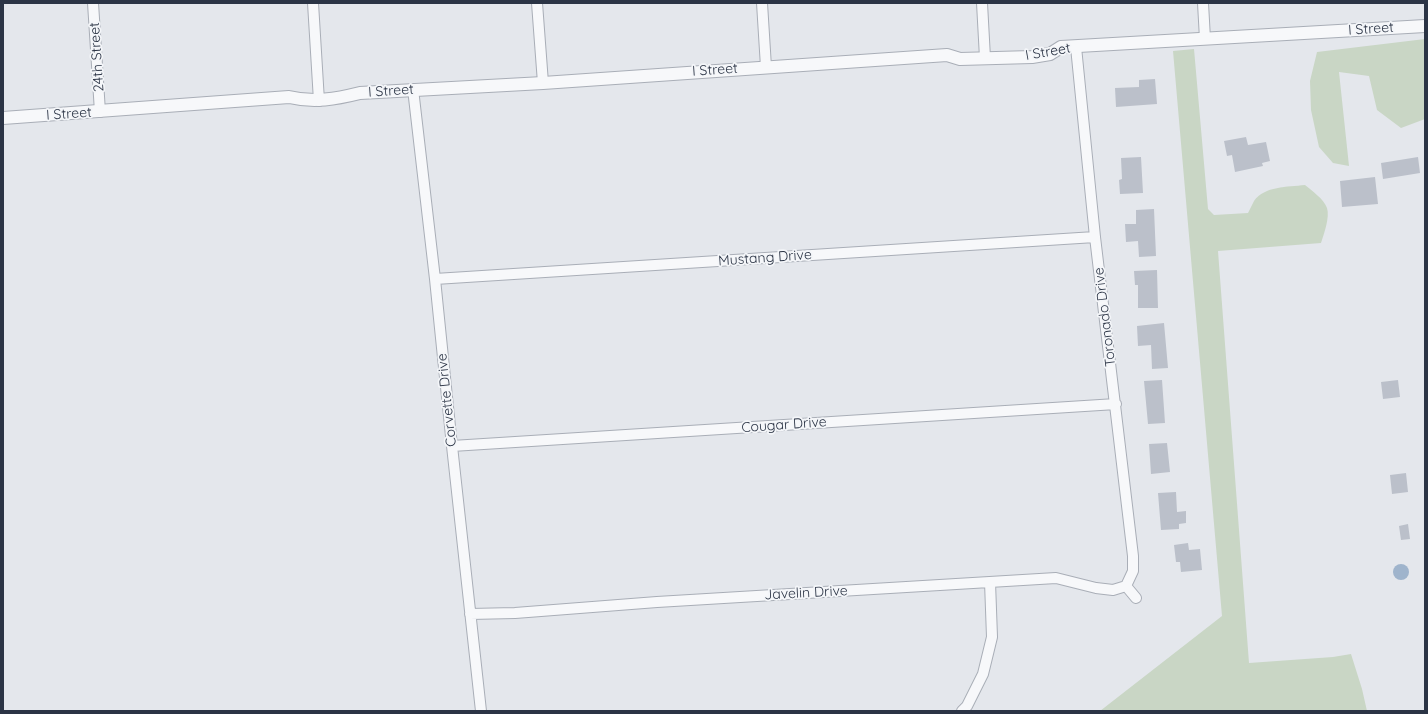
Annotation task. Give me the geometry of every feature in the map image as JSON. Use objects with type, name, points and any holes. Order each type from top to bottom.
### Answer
[{"type":"street","name":"24th Street","points":[[94,3],[100,112]]},
{"type":"street","points":[[313,3],[319,101]]},
{"type":"street","points":[[538,3],[543,83]]},
{"type":"street","points":[[762,3],[766,67]]},
{"type":"street","points":[[982,3],[985,58]]},
{"type":"street","points":[[1203,3],[1205,39]]},
{"type":"street","name":"I Street","points":[[3,118],[289,97],[319,101],[341,98],[360,93],[413,89],[543,83],[947,55],[960,59],[1032,57],[1050,54],[1061,47],[1425,26]]},
{"type":"street","name":"Toronado Drive","points":[[1076,47],[1095,237],[1133,556],[1133,571],[1126,586]]},
{"type":"street","name":"Corvette Drive","points":[[413,89],[435,279],[481,711]]},
{"type":"street","name":"Mustang Drive","points":[[435,279],[1095,237]]},
{"type":"street","name":"Cougar Drive","points":[[452,446],[1116,404]]},
{"type":"street","name":"Javelin Drive","points":[[470,614],[1056,578],[1096,588],[1113,590],[1126,586]]},
{"type":"street","points":[[962,711],[967,706],[983,674],[992,637],[990,582]]},
{"type":"street","points":[[1126,586],[1136,598]]},
{"type":"green space","points":[[1425,39],[1425,119],[1401,128],[1377,110],[1369,76],[1339,72],[1349,166],[1333,163],[1319,147],[1311,110],[1310,81],[1317,52]]},
{"type":"green space","points":[[1194,49],[1208,209],[1214,215],[1248,213],[1254,201],[1264,192],[1277,188],[1305,185],[1318,195],[1323,201],[1328,212],[1321,243],[1218,251],[1249,663],[1333,657],[1351,654],[1367,711],[1100,711],[1222,616],[1173,51]]},
{"type":"water","points":[[1401,564],[1407,566],[1409,572],[1407,578],[1401,580],[1395,578],[1393,572],[1395,566]]},
{"type":"building","points":[[1155,79],[1157,104],[1116,107],[1115,88],[1139,87],[1139,80]]},
{"type":"building","points":[[1246,137],[1248,145],[1266,142],[1270,161],[1262,163],[1263,166],[1235,172],[1232,155],[1227,156],[1224,141]]},
{"type":"building","points":[[1141,157],[1143,193],[1120,194],[1119,180],[1122,179],[1121,158]]},
{"type":"building","points":[[1418,157],[1420,173],[1383,179],[1381,163]]},
{"type":"building","points":[[1375,177],[1378,204],[1342,207],[1340,181]]},
{"type":"building","points":[[1154,209],[1156,256],[1139,257],[1138,241],[1126,242],[1125,224],[1136,224],[1136,210]]},
{"type":"building","points":[[1157,270],[1158,308],[1138,308],[1138,285],[1135,285],[1134,271]]},
{"type":"building","points":[[1164,323],[1168,368],[1152,369],[1151,345],[1138,346],[1137,326]]},
{"type":"building","points":[[1162,380],[1165,423],[1148,424],[1144,381]]},
{"type":"building","points":[[1398,380],[1400,397],[1383,399],[1381,382]]},
{"type":"building","points":[[1167,443],[1170,472],[1151,474],[1149,444]]},
{"type":"building","points":[[1406,473],[1408,492],[1392,494],[1390,475]]},
{"type":"building","points":[[1176,492],[1177,512],[1186,511],[1186,523],[1179,524],[1179,529],[1161,530],[1158,493]]},
{"type":"building","points":[[1408,524],[1410,539],[1401,540],[1399,526]]},
{"type":"building","points":[[1188,543],[1189,550],[1200,549],[1202,570],[1181,572],[1180,562],[1176,562],[1174,545]]}]
